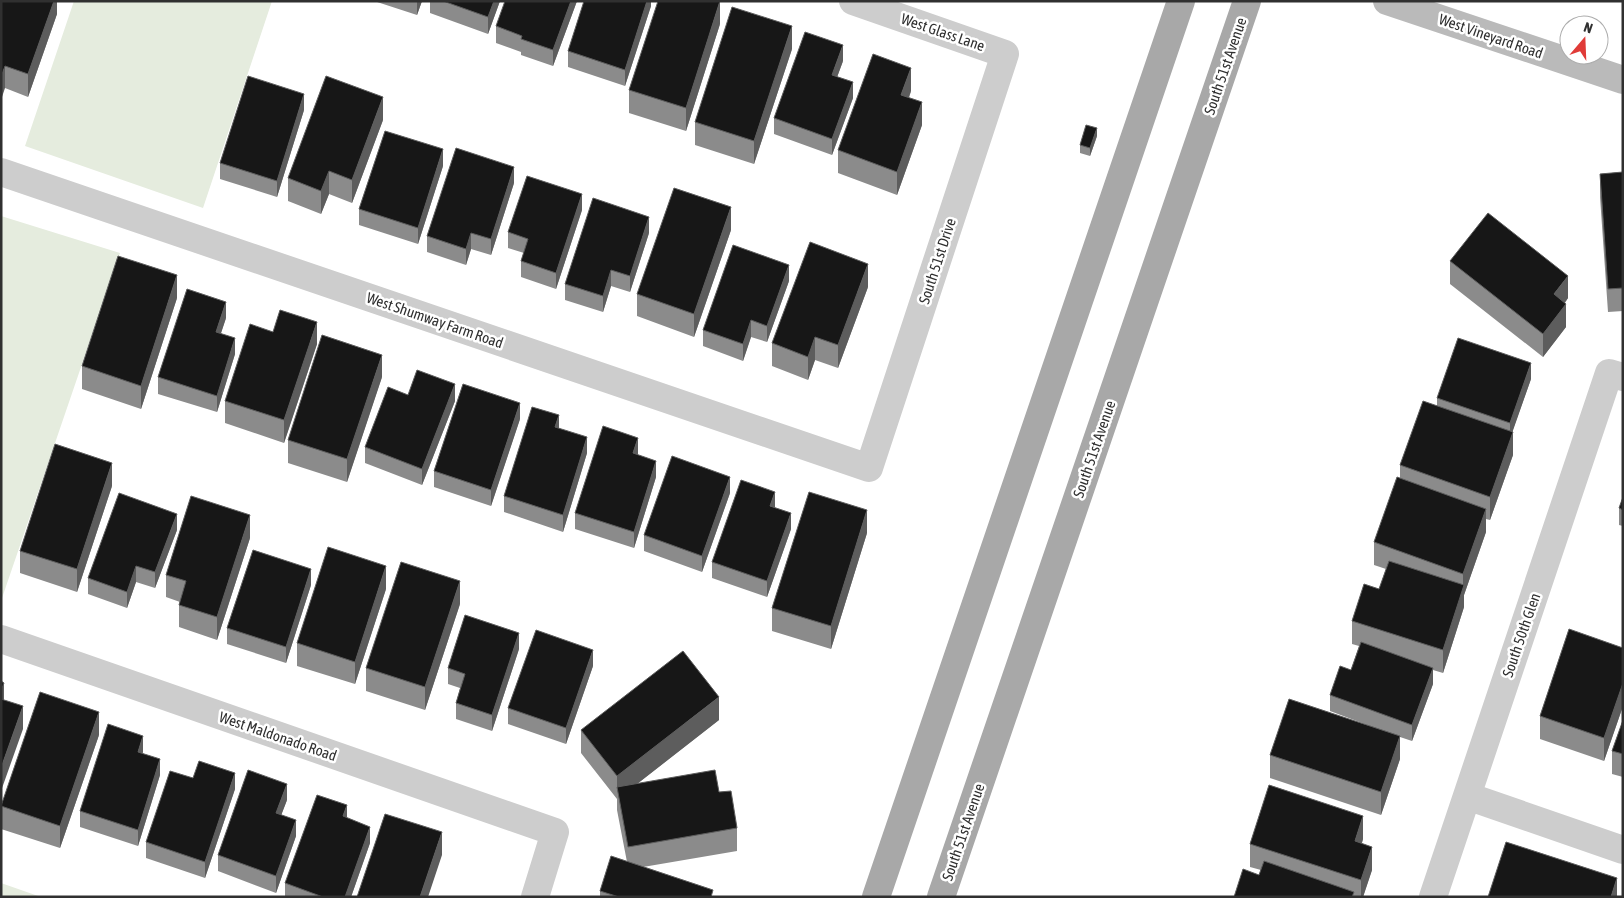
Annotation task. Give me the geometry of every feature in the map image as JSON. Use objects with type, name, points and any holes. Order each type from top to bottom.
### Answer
[{"type":"main road","points":[[876,897],[1181,1]]},
{"type":"main road","name":"South 51st Avenue","points":[[941,897],[1247,1]]},
{"type":"street","name":"West Glass Lane","points":[[853,1],[1006,54]]},
{"type":"street","name":"West Vineyard Road","points":[[1387,1],[1623,80]]},
{"type":"street","name":"South 51st Drive","points":[[869,468],[1006,54]]},
{"type":"street","name":"West Shumway Farm Road","points":[[1,172],[869,468]]},
{"type":"street","name":"South 50th Glen","points":[[1432,897],[1616,375]]},
{"type":"street","name":"West Maldonado Road","points":[[1,639],[555,832],[535,897]]},
{"type":"street","points":[[1467,796],[1623,850]]},
{"type":"shaded area","points":[[74,1],[272,1],[203,208],[25,146]]},
{"type":"shaded area","points":[[1,216],[120,253],[1,601]]},
{"type":"shaded area","points":[[1,883],[41,897],[1,897]]},
{"type":"building","points":[[1,1],[54,1],[28,74],[5,66],[1,77]]},
{"type":"building","points":[[443,1],[494,1],[488,17]]},
{"type":"building","points":[[505,1],[571,1],[553,50],[521,39],[522,36],[496,26]]},
{"type":"building","points":[[584,1],[647,1],[625,70],[568,51]]},
{"type":"building","points":[[658,1],[720,1],[686,108],[629,90]]},
{"type":"building","points":[[732,7],[792,26],[754,141],[695,122]]},
{"type":"building","points":[[805,32],[843,45],[832,75],[853,82],[832,139],[774,118]]},
{"type":"building","points":[[873,54],[911,68],[901,95],[922,102],[897,172],[838,150]]},
{"type":"building","points":[[248,76],[304,94],[277,181],[220,163]]},
{"type":"building","points":[[326,76],[383,97],[352,180],[329,171],[321,191],[288,178]]},
{"type":"building","points":[[1086,125],[1097,128],[1090,148],[1080,145]]},
{"type":"building","points":[[385,131],[443,149],[418,228],[359,209]]},
{"type":"building","points":[[456,148],[514,167],[491,239],[471,233],[466,249],[427,236]]},
{"type":"building","points":[[1623,172],[1623,288],[1608,289],[1600,174]]},
{"type":"building","points":[[527,176],[582,194],[556,273],[521,261],[528,239],[508,232]]},
{"type":"building","points":[[674,188],[731,207],[694,314],[637,294]]},
{"type":"building","points":[[593,198],[649,217],[630,276],[611,270],[603,296],[565,284]]},
{"type":"building","points":[[1488,213],[1568,276],[1554,294],[1566,304],[1543,334],[1450,261]]},
{"type":"building","points":[[810,242],[868,264],[838,345],[815,337],[808,357],[772,343]]},
{"type":"building","points":[[733,245],[789,265],[767,326],[751,320],[743,344],[703,330]]},
{"type":"building","points":[[118,256],[177,275],[141,386],[82,366]]},
{"type":"building","points":[[187,289],[226,302],[216,332],[235,338],[217,396],[158,377]]},
{"type":"building","points":[[280,310],[317,322],[284,420],[225,401],[250,324],[273,332]]},
{"type":"building","points":[[322,335],[382,355],[347,459],[288,440]]},
{"type":"building","points":[[1458,338],[1531,363],[1510,423],[1437,398]]},
{"type":"building","points":[[417,370],[455,384],[422,469],[365,447],[388,387],[408,395]]},
{"type":"building","points":[[463,384],[520,403],[491,490],[434,471]]},
{"type":"building","points":[[1423,401],[1513,432],[1490,497],[1400,465]]},
{"type":"building","points":[[532,407],[559,415],[555,427],[587,437],[563,515],[504,496]]},
{"type":"building","points":[[603,426],[638,438],[633,453],[656,461],[634,532],[575,513]]},
{"type":"building","points":[[55,444],[112,463],[77,569],[20,551]]},
{"type":"building","points":[[672,456],[730,477],[702,556],[644,535]]},
{"type":"building","points":[[1397,477],[1486,509],[1463,574],[1374,542]]},
{"type":"building","points":[[741,480],[775,492],[770,506],[791,513],[767,581],[712,562]]},
{"type":"building","points":[[809,492],[867,510],[831,626],[772,608]]},
{"type":"building","points":[[119,493],[177,514],[155,572],[136,566],[127,592],[88,578]]},
{"type":"building","points":[[191,496],[250,515],[217,617],[179,605],[186,581],[166,575]]},
{"type":"building","points":[[1623,497],[1623,510],[1619,508]]},
{"type":"building","points":[[328,547],[386,566],[355,662],[297,643]]},
{"type":"building","points":[[253,550],[311,569],[286,647],[227,628]]},
{"type":"building","points":[[1389,561],[1464,585],[1443,650],[1352,621],[1364,584],[1379,589]]},
{"type":"building","points":[[401,562],[460,581],[425,687],[366,668]]},
{"type":"building","points":[[465,615],[519,633],[492,715],[456,703],[465,674],[448,668]]},
{"type":"building","points":[[1569,629],[1623,648],[1623,683],[1604,738],[1540,716]]},
{"type":"building","points":[[536,630],[593,650],[566,728],[508,708]]},
{"type":"building","points":[[1361,642],[1433,668],[1412,725],[1330,695],[1340,666],[1351,670]]},
{"type":"building","points":[[683,651],[719,697],[617,776],[581,730]]},
{"type":"building","points":[[40,692],[99,712],[60,826],[1,806]]},
{"type":"building","points":[[1,699],[23,706],[1,768]]},
{"type":"building","points":[[1289,699],[1400,736],[1381,792],[1270,755]]},
{"type":"building","points":[[1623,720],[1623,754],[1612,751]]},
{"type":"building","points":[[108,724],[143,736],[138,752],[160,759],[138,830],[80,811]]},
{"type":"building","points":[[199,761],[235,773],[205,862],[146,842],[170,771],[193,778]]},
{"type":"building","points":[[248,770],[287,784],[276,813],[296,820],[276,876],[218,855]]},
{"type":"building","points":[[715,770],[719,792],[731,791],[737,828],[628,847],[617,787]]},
{"type":"building","points":[[1269,785],[1363,816],[1355,841],[1372,847],[1361,880],[1250,844]]},
{"type":"building","points":[[317,795],[347,805],[343,816],[370,827],[345,897],[323,897],[285,883]]},
{"type":"building","points":[[385,814],[442,832],[420,897],[357,897]]},
{"type":"building","points":[[1506,842],[1617,878],[1611,897],[1488,897]]},
{"type":"building","points":[[611,856],[713,890],[711,897],[619,897],[600,891]]},
{"type":"building","points":[[1264,861],[1354,892],[1352,897],[1234,897],[1243,869],[1259,875]]}]
